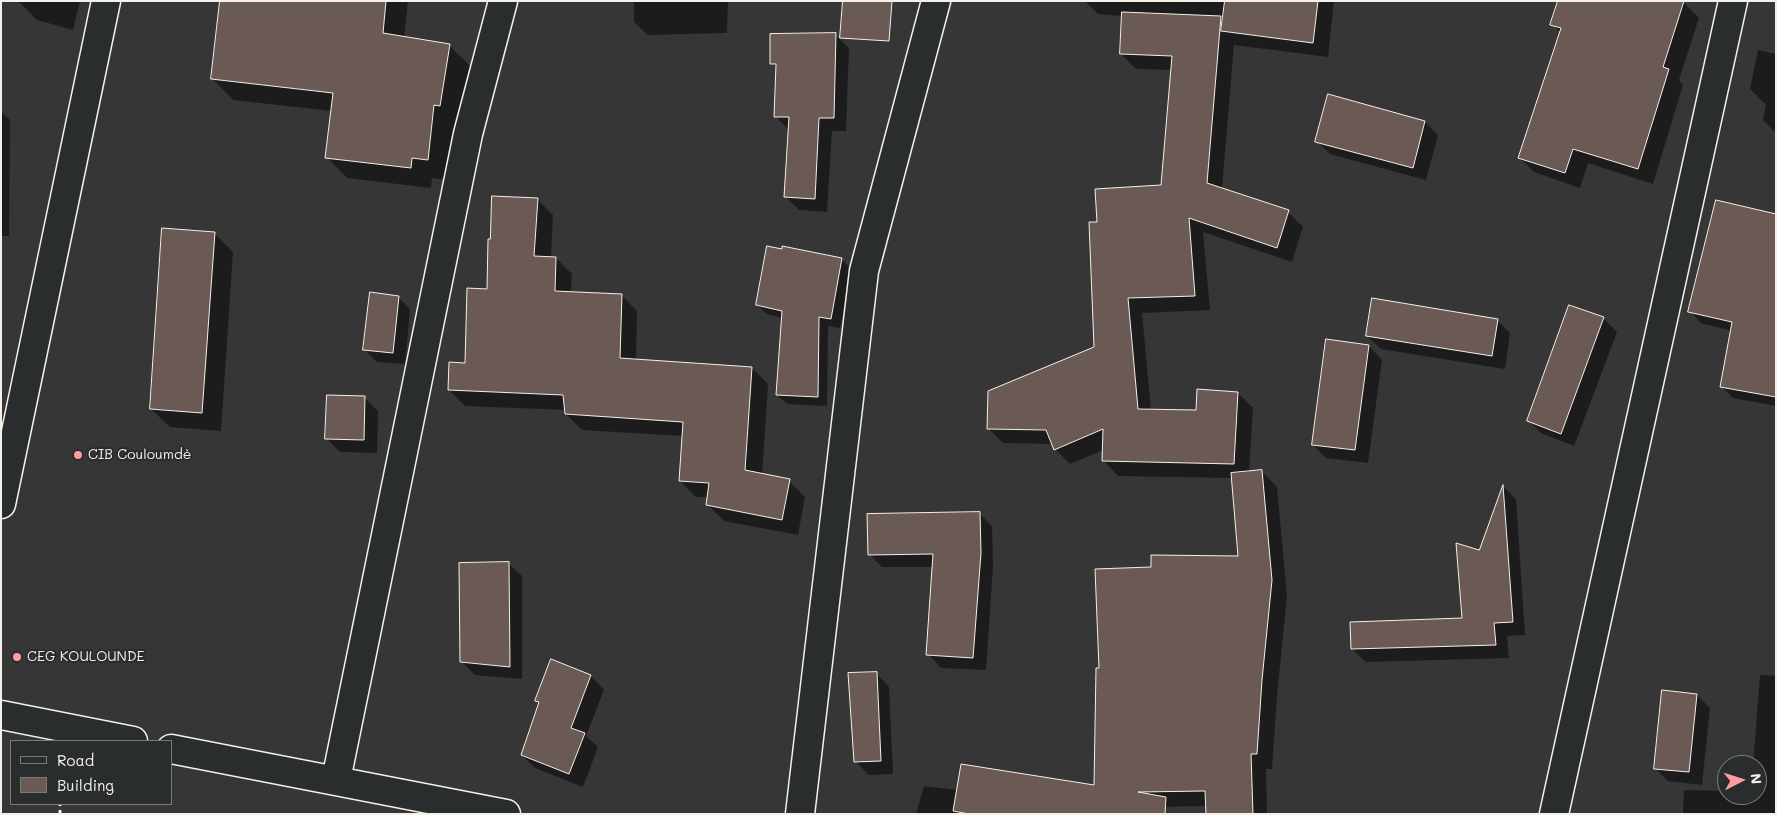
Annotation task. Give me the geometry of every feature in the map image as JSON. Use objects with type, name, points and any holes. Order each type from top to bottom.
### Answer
[{"type":"street","points":[[1,504],[106,1]]},
{"type":"street","points":[[336,780],[468,134],[503,1]]},
{"type":"street","points":[[800,814],[864,271],[936,1]]},
{"type":"street","points":[[1554,814],[1733,1]]},
{"type":"street","points":[[1,716],[128,740]]},
{"type":"street","points":[[172,748],[506,814]]},
{"type":"building","points":[[220,1],[386,1],[383,33],[450,44],[440,106],[434,105],[428,160],[412,158],[411,168],[325,158],[333,93],[211,79]]},
{"type":"building","points":[[843,1],[892,1],[889,41],[840,38]]},
{"type":"building","points":[[1225,1],[1318,1],[1313,43],[1221,31]]},
{"type":"building","points":[[1558,1],[1684,1],[1663,67],[1669,69],[1638,169],[1573,149],[1565,173],[1518,158],[1561,28],[1550,25]]},
{"type":"building","points":[[1122,12],[1221,16],[1207,183],[1289,210],[1277,248],[1189,218],[1195,296],[1128,298],[1138,409],[1196,410],[1197,389],[1238,392],[1234,464],[1102,461],[1103,429],[1054,450],[1046,430],[987,429],[988,391],[1094,347],[1089,222],[1097,222],[1095,189],[1161,185],[1172,56],[1120,54]]},
{"type":"building","points":[[836,33],[834,118],[819,118],[815,199],[784,197],[789,117],[774,117],[776,64],[770,64],[770,34]]},
{"type":"building","points":[[1328,94],[1425,121],[1413,168],[1315,142]]},
{"type":"building","points":[[492,196],[538,198],[534,256],[556,257],[555,291],[622,294],[620,358],[752,367],[745,470],[790,479],[782,520],[706,505],[709,483],[679,481],[683,422],[565,414],[563,395],[448,390],[449,362],[465,363],[467,288],[487,289],[488,239],[490,239]]},
{"type":"building","points":[[1716,200],[1776,214],[1776,397],[1720,387],[1732,322],[1688,312]]},
{"type":"building","points":[[162,228],[215,232],[202,413],[150,409]]},
{"type":"building","points":[[767,246],[782,249],[782,246],[842,258],[831,319],[819,317],[818,397],[776,395],[782,311],[756,305]]},
{"type":"building","points":[[370,292],[399,296],[393,353],[363,350]]},
{"type":"building","points":[[1372,298],[1498,319],[1492,356],[1366,336]]},
{"type":"building","points":[[1569,305],[1604,317],[1561,434],[1527,421]]},
{"type":"building","points":[[1326,339],[1369,345],[1355,450],[1312,445]]},
{"type":"building","points":[[327,395],[365,396],[364,440],[325,439]]},
{"type":"building","points":[[1262,470],[1272,580],[1257,754],[1251,754],[1253,814],[1206,814],[1205,791],[1138,792],[1166,797],[1165,814],[969,814],[953,811],[961,764],[1094,785],[1096,668],[1099,668],[1095,569],[1151,567],[1151,555],[1238,556],[1231,473]]},
{"type":"building","points":[[1503,485],[1513,622],[1494,623],[1496,645],[1351,649],[1350,622],[1462,618],[1456,543],[1479,550]]},
{"type":"building","points":[[980,512],[981,553],[973,658],[926,655],[933,554],[868,555],[867,514]]},
{"type":"building","points":[[509,562],[510,667],[460,662],[459,563]]},
{"type":"building","points":[[551,659],[591,675],[571,728],[585,733],[569,774],[521,755],[539,702],[535,701]]},
{"type":"building","points":[[877,672],[881,761],[854,762],[848,673]]},
{"type":"building","points":[[1662,690],[1697,694],[1689,772],[1654,769]]},
{"type":"place","name":"CIB Couloumdè","points":[[78,455]]},
{"type":"place","name":"CEG KOULOUNDE","points":[[17,657]]}]
